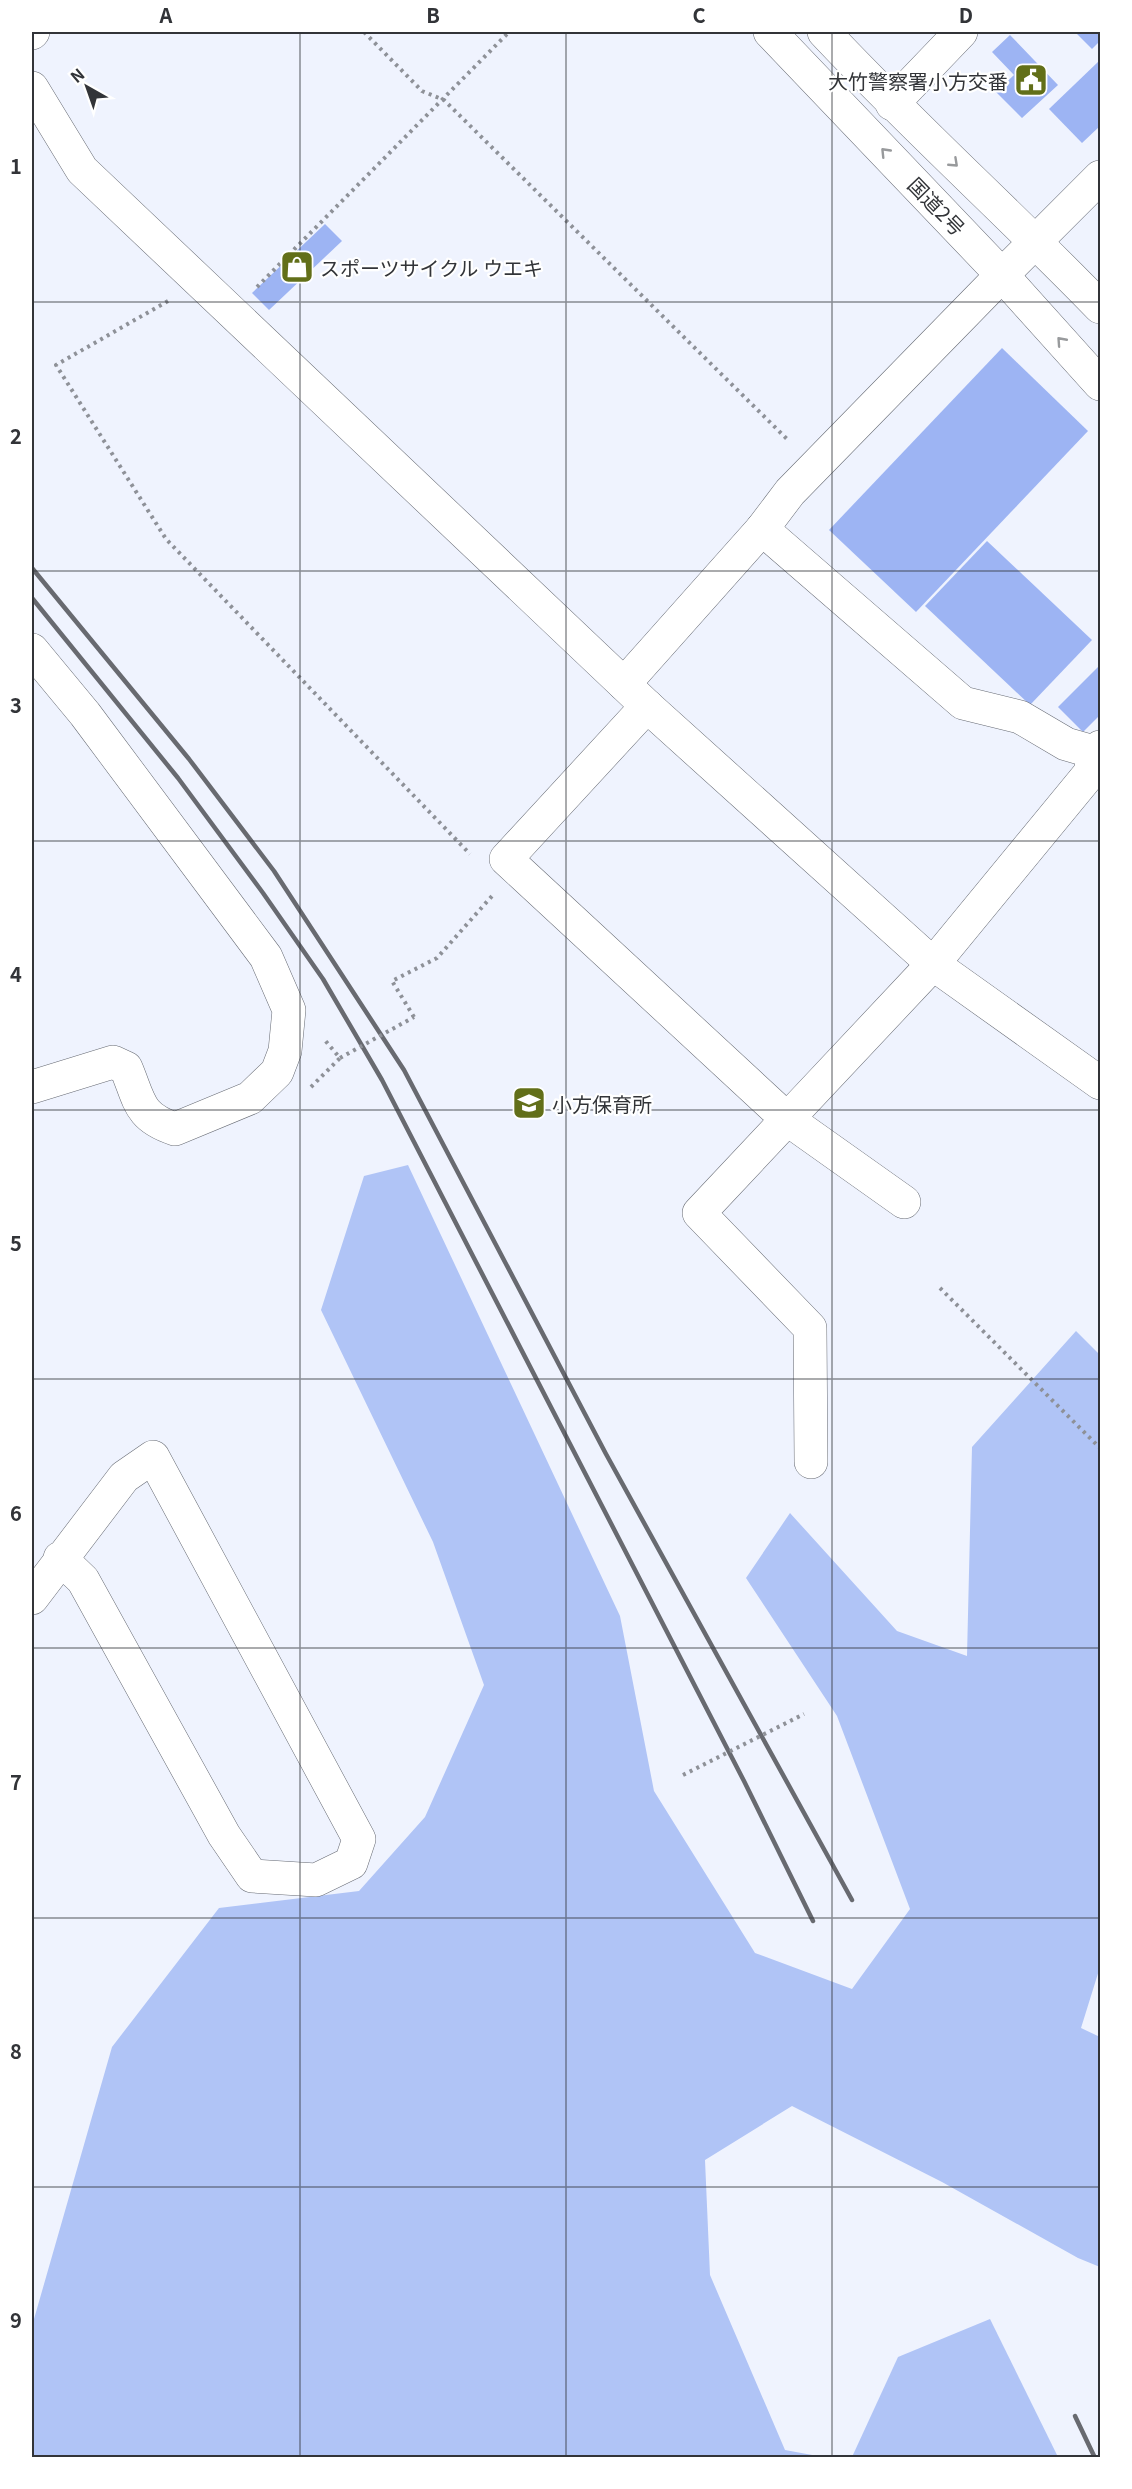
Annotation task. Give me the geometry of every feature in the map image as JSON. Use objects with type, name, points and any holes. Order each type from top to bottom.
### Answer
[{"type":"main road","name":"国道2号","points":[[770,32],[1002,275],[1101,384]]},
{"type":"main road","points":[[824,32],[892,104],[1036,241],[1101,307]]},
{"type":"main road","points":[[892,104],[962,32]]},
{"type":"main road","points":[[32,88],[82,170],[636,695],[933,964],[1101,1083]]},
{"type":"main road","points":[[903,1202],[787,1119],[506,859],[636,695],[790,492],[1101,177]]},
{"type":"main road","points":[[762,529],[963,703],[1020,717],[1066,744],[1097,750],[1090,773],[933,964],[699,1213],[810,1328],[811,1462]]},
{"type":"main road","points":[[32,650],[85,714],[266,957],[289,1010],[285,1051],[277,1072],[250,1098],[175,1129],[153,1122],[143,1109],[126,1068],[113,1062],[32,1087]]},
{"type":"main road","points":[[32,1598],[60,1558],[124,1477],[153,1457],[359,1839],[351,1863],[316,1880],[252,1876],[224,1834],[83,1580],[60,1558]]},
{"type":"path","points":[[364,32],[422,91],[444,100],[816,466]]},
{"type":"path","points":[[231,313],[509,32]]},
{"type":"path","points":[[195,278],[178,296],[56,365],[166,539],[479,863],[506,859]]},
{"type":"path","points":[[340,1058],[414,1017],[392,981],[437,958],[484,905]]},
{"type":"path","points":[[940,1288],[1101,1448]]},
{"type":"path","points":[[683,1775],[804,1714]]},
{"type":"shaded area","points":[[408,1165],[620,1616],[654,1791],[755,1953],[852,1989],[910,1909],[837,1716],[746,1578],[790,1513],[897,1631],[967,1656],[972,1447],[1076,1331],[1100,1355],[1100,1967],[1081,2028],[1100,2037],[1100,2267],[1078,2258],[942,2182],[792,2106],[705,2160],[710,2275],[785,2450],[823,2457],[32,2457],[32,2326],[112,2047],[219,1908],[359,1891],[425,1817],[484,1685],[433,1542],[321,1310],[364,1176]]},
{"type":"shaded area","points":[[990,2319],[1058,2457],[852,2457],[898,2357]]},
{"type":"building","points":[[1075,32],[1100,32],[1100,41],[1092,49]]},
{"type":"building","name":"大竹警察署小方交番","points":[[1010,35],[1058,85],[1022,118],[996,92],[1014,75],[992,52]]},
{"type":"building","points":[[1099,61],[1100,126],[1082,143],[1049,109]]},
{"type":"building","name":"スポーツサイクル ウエキ","points":[[325,224],[342,241],[269,310],[252,293]]},
{"type":"building","points":[[1002,348],[1088,431],[916,612],[829,530]]},
{"type":"building","points":[[987,541],[1092,640],[1030,705],[925,606]]},
{"type":"building","points":[[1100,665],[1100,715],[1083,732],[1058,707]]},
{"type":"railway","points":[[32,568],[189,759],[274,871],[404,1070],[606,1454],[852,1900]]},
{"type":"railway","points":[[32,598],[178,778],[323,979],[382,1080],[744,1781],[813,1921]]},
{"type":"railway","points":[[1075,2416],[1095,2458]]},
{"type":"place","name":"大竹警察署小方交番","points":[[1031,80]]},
{"type":"place","name":"スポーツサイクル ウエキ","points":[[297,267]]},
{"type":"place","name":"小方保育所","points":[[529,1103]]}]
